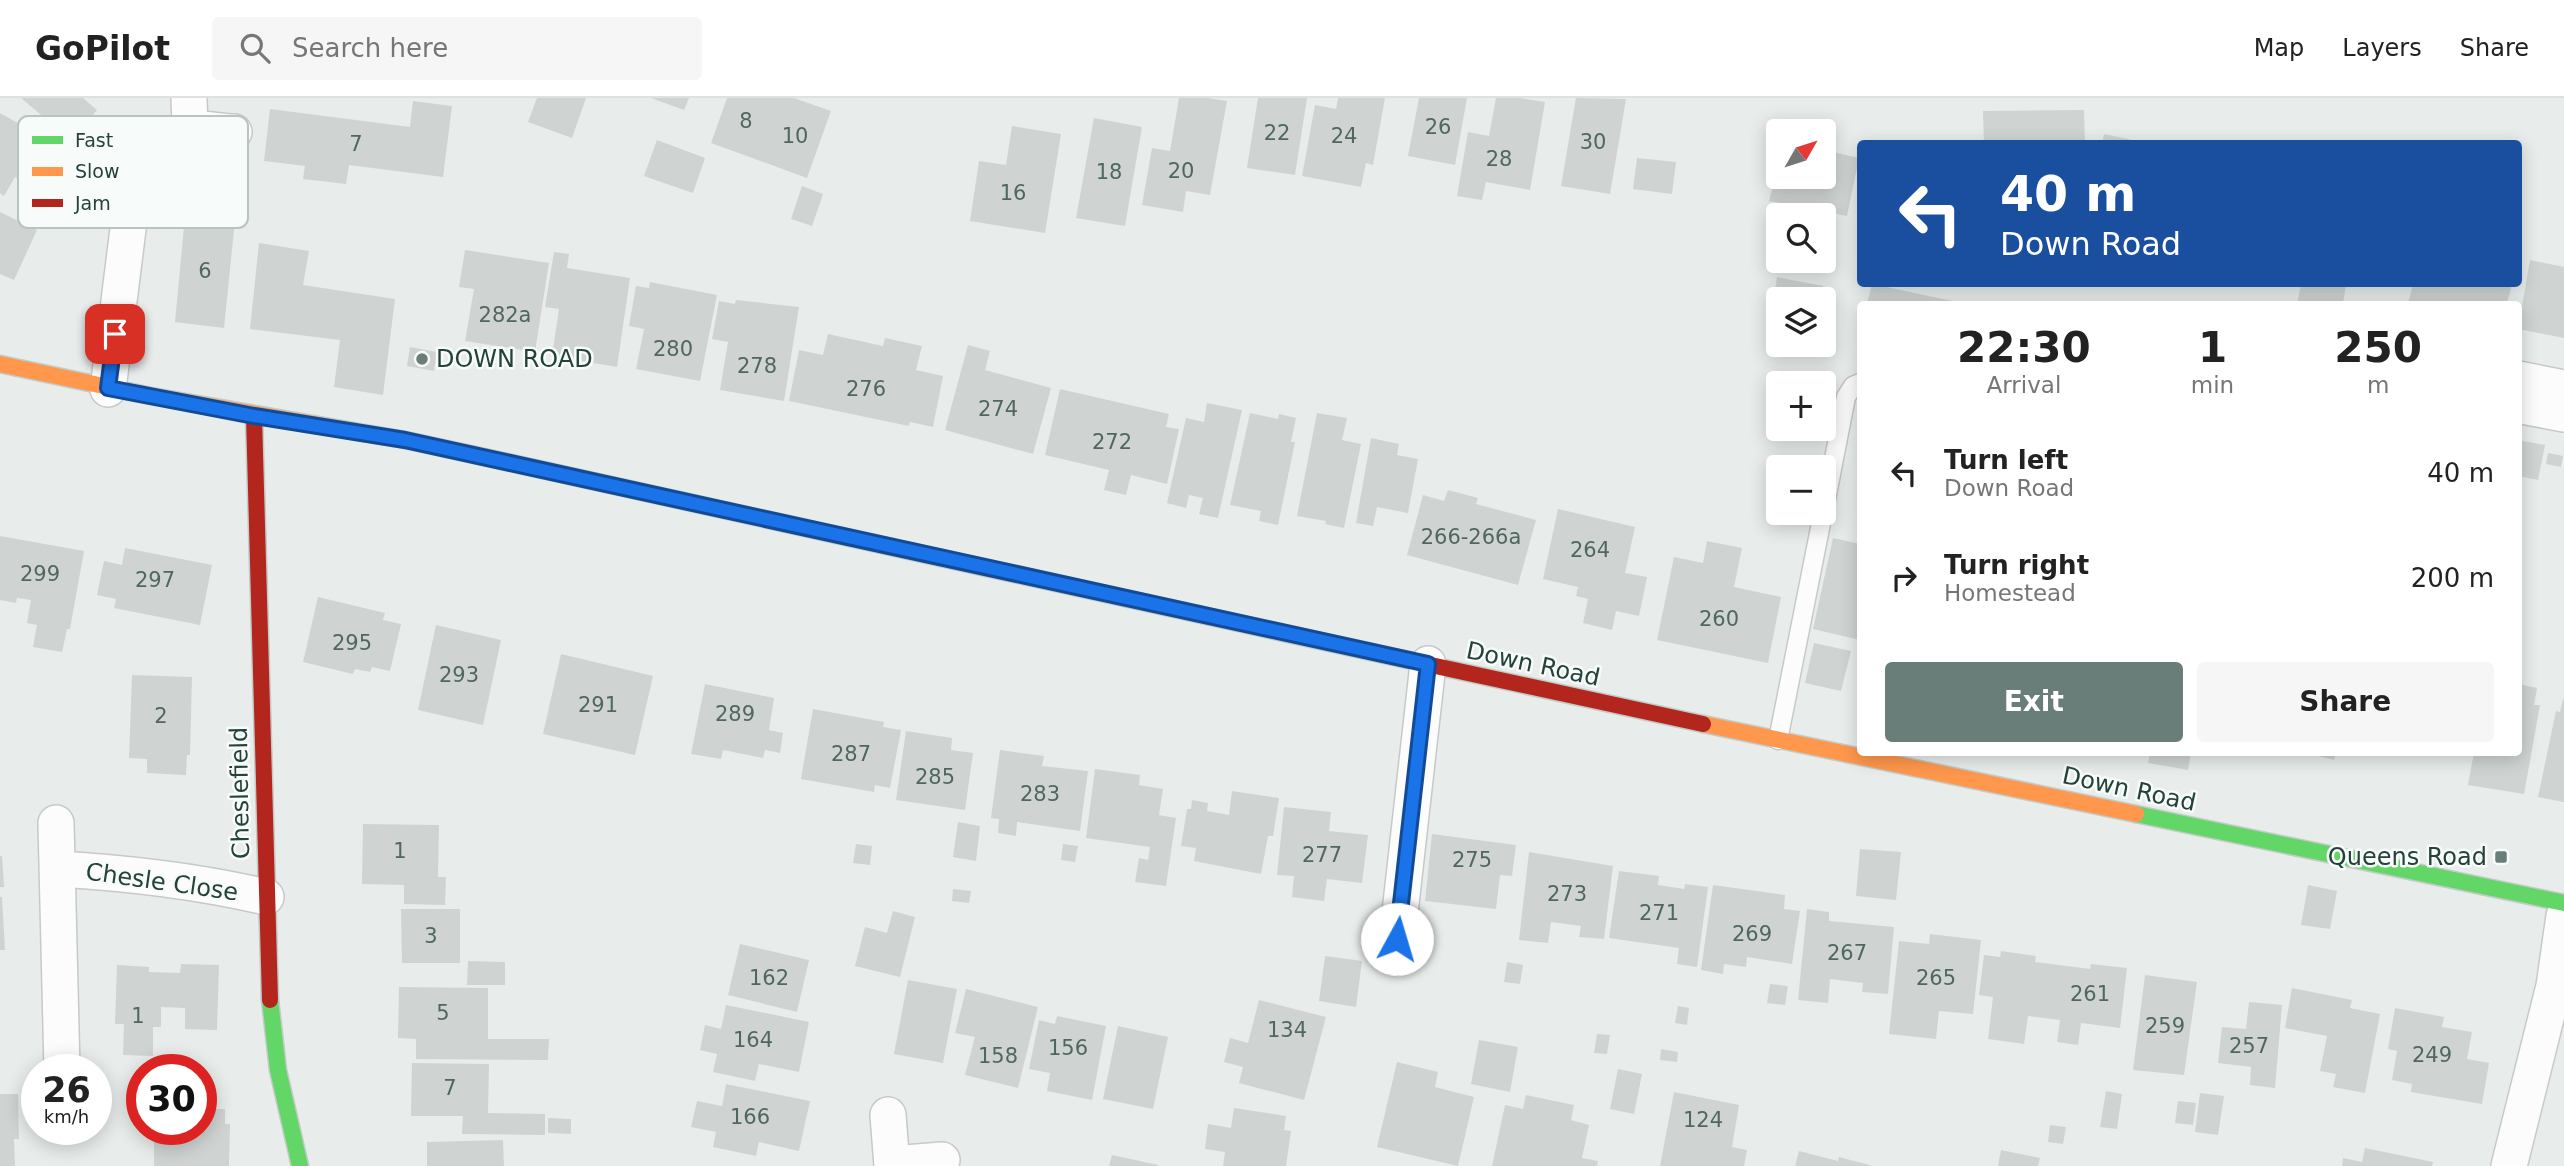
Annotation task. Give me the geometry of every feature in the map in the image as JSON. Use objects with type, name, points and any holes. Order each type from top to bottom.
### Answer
[{"type":"street","points":[[108,388],[128,228]]},
{"type":"street","name":"Down Road","points":[[0,364],[254,416],[405,440],[1778,740],[2564,903]]},
{"type":"street","points":[[2522,392],[2564,388]]},
{"type":"street","points":[[2522,393],[2564,414]]},
{"type":"street","name":"Cheslefield","points":[[254,416],[265,898],[272,1038],[284,1104],[300,1166]]},
{"type":"street","points":[[1397,939],[1428,664]]},
{"type":"street","name":"Chesle Close","points":[[56,823],[62,1054]]},
{"type":"street","name":"Chesle Close","points":[[58,869],[166,878],[265,898]]},
{"type":"street","points":[[2509,1166],[2554,986],[2564,916]]},
{"type":"street","points":[[888,1115],[893,1165],[942,1160]]},
{"type":"lane","points":[[1834,455],[1846,397],[1857,384]]},
{"type":"lane","points":[[1778,740],[1820,525]]},
{"type":"building","points":[[21,98],[83,98],[97,110],[92,116],[42,116]]},
{"type":"building","points":[[537,98],[586,98],[572,138],[528,122]]},
{"type":"building","points":[[651,98],[689,98],[684,110]]},
{"type":"building","points":[[727,98],[794,98],[831,111],[807,178],[711,143]]},
{"type":"building","points":[[1179,98],[1227,101],[1210,195],[1186,191],[1183,212],[1142,205],[1152,148],[1170,151]]},
{"type":"building","points":[[1258,98],[1307,98],[1295,175],[1247,168]]},
{"type":"building","points":[[1338,98],[1385,98],[1373,165],[1366,163],[1361,187],[1302,176],[1315,105],[1336,109]]},
{"type":"building","points":[[1419,98],[1467,98],[1455,165],[1408,156]]},
{"type":"building","points":[[1496,98],[1545,102],[1530,190],[1486,182],[1482,200],[1457,196],[1468,132],[1489,136]]},
{"type":"building","points":[[1576,98],[1626,99],[1610,194],[1561,186]]},
{"type":"building","points":[[413,101],[452,106],[443,177],[349,165],[346,184],[303,179],[305,166],[264,161],[270,109],[410,127]]},
{"type":"building","points":[[2084,110],[2085,140],[1984,140],[1983,111]]},
{"type":"building","points":[[0,113],[18,123],[18,179],[15,177],[4,196],[0,193]]},
{"type":"building","points":[[1094,118],[1142,127],[1125,226],[1076,218]]},
{"type":"building","points":[[1012,126],[1061,134],[1045,233],[970,221],[979,161],[1006,165]]},
{"type":"building","points":[[2104,134],[2132,140],[2103,140]]},
{"type":"building","points":[[657,140],[705,158],[693,193],[644,176]]},
{"type":"building","points":[[1836,153],[1857,158],[1847,216],[1836,214],[1836,203],[1769,201],[1772,189],[1836,189]]},
{"type":"building","points":[[1637,158],[1676,162],[1672,194],[1633,189]]},
{"type":"building","points":[[802,186],[823,194],[812,226],[791,219]]},
{"type":"building","points":[[0,212],[18,221],[18,228],[37,230],[14,280],[0,274]]},
{"type":"building","points":[[184,228],[234,228],[224,328],[175,322]]},
{"type":"building","points":[[259,243],[309,251],[303,285],[395,299],[383,395],[334,387],[340,340],[250,329]]},
{"type":"building","points":[[465,250],[549,263],[535,352],[465,341],[474,289],[459,287]]},
{"type":"building","points":[[554,252],[569,254],[567,268],[630,278],[617,367],[552,356],[559,309],[545,307]]},
{"type":"building","points":[[2530,260],[2564,267],[2564,338],[2522,330],[2522,306]]},
{"type":"building","points":[[1777,277],[1823,286],[1823,287],[1776,287]]},
{"type":"building","points":[[650,282],[717,295],[700,381],[636,369],[644,329],[629,326],[636,286],[649,288]]},
{"type":"building","points":[[1871,287],[1886,287],[1953,301],[1868,301]]},
{"type":"building","points":[[2300,287],[2346,287],[2343,301],[2298,301]]},
{"type":"building","points":[[2412,287],[2511,287],[2508,301],[2409,301]]},
{"type":"building","points":[[736,300],[799,307],[784,401],[720,390],[728,342],[712,339],[719,301],[735,304]]},
{"type":"building","points":[[828,334],[883,346],[885,338],[922,346],[916,370],[943,376],[933,427],[910,422],[909,426],[789,401],[799,350],[823,355]]},
{"type":"building","points":[[968,345],[990,351],[985,370],[1051,388],[1033,454],[945,430]]},
{"type":"building","name":"DOWN ROAD","points":[[410,347],[437,352],[434,371],[407,366]]},
{"type":"building","points":[[1060,389],[1169,414],[1166,427],[1179,429],[1167,484],[1131,475],[1126,495],[1104,490],[1109,470],[1045,455]]},
{"type":"building","points":[[1207,403],[1242,410],[1218,518],[1199,514],[1203,498],[1189,495],[1186,508],[1167,503],[1186,418],[1204,422]]},
{"type":"building","points":[[1250,413],[1278,419],[1279,414],[1296,418],[1291,442],[1295,442],[1278,525],[1259,521],[1261,511],[1230,505]]},
{"type":"building","points":[[1317,413],[1347,418],[1342,440],[1361,444],[1344,528],[1325,524],[1326,521],[1297,516]]},
{"type":"building","points":[[1371,438],[1399,444],[1397,455],[1418,459],[1408,513],[1377,507],[1373,526],[1356,523]]},
{"type":"building","points":[[2522,441],[2545,445],[2538,480],[2522,477]]},
{"type":"building","points":[[2548,453],[2563,456],[2561,467],[2546,464]]},
{"type":"building","points":[[1448,490],[1478,498],[1476,504],[1536,520],[1518,585],[1407,555],[1423,495],[1444,501]]},
{"type":"building","points":[[1558,509],[1635,527],[1625,573],[1647,577],[1639,616],[1616,611],[1612,630],[1583,623],[1588,599],[1576,596],[1578,587],[1543,579]]},
{"type":"building","points":[[0,536],[84,551],[70,629],[67,629],[62,652],[33,647],[37,625],[27,623],[31,600],[17,598],[16,603],[0,600]]},
{"type":"building","points":[[1833,538],[1857,543],[1857,639],[1813,629]]},
{"type":"building","points":[[1707,541],[1742,548],[1734,587],[1781,597],[1768,663],[1657,640],[1674,557],[1703,563]]},
{"type":"building","points":[[125,548],[212,565],[200,625],[114,608],[116,599],[97,595],[104,561],[122,565]]},
{"type":"building","points":[[318,597],[385,613],[383,620],[401,624],[390,671],[372,667],[370,672],[355,669],[353,674],[303,662]]},
{"type":"building","points":[[436,625],[501,640],[483,725],[418,710]]},
{"type":"building","points":[[1814,643],[1851,651],[1841,691],[1805,683]]},
{"type":"building","points":[[561,654],[653,676],[635,755],[543,734]]},
{"type":"building","points":[[132,675],[192,677],[190,755],[187,755],[186,775],[147,773],[147,759],[129,758]]},
{"type":"building","points":[[705,684],[774,698],[769,730],[783,733],[780,753],[765,750],[763,758],[723,750],[721,759],[691,754]]},
{"type":"building","points":[[2522,685],[2537,688],[2534,705],[2540,705],[2524,794],[2468,785],[2473,756],[2522,756]]},
{"type":"building","points":[[2563,699],[2564,802],[2538,797],[2556,711],[2560,712]]},
{"type":"building","points":[[813,709],[884,722],[883,727],[901,730],[890,788],[875,785],[874,792],[801,779]]},
{"type":"building","points":[[906,731],[952,738],[951,750],[973,753],[965,810],[896,800]]},
{"type":"building","points":[[1000,750],[1044,756],[1042,766],[1088,771],[1080,831],[1017,822],[1016,836],[998,833],[999,819],[991,818]]},
{"type":"building","points":[[2149,756],[2190,756],[2188,770],[2148,763]]},
{"type":"building","points":[[2319,756],[2335,756],[2334,760]]},
{"type":"building","points":[[1095,769],[1140,775],[1139,785],[1163,789],[1159,815],[1176,818],[1166,886],[1135,882],[1139,858],[1148,860],[1150,847],[1086,838]]},
{"type":"building","points":[[1232,791],[1279,798],[1273,836],[1268,836],[1261,874],[1194,861],[1196,848],[1181,846],[1187,809],[1191,809],[1192,800],[1208,803],[1207,811],[1229,815]]},
{"type":"building","points":[[1284,807],[1331,812],[1329,831],[1368,835],[1362,883],[1327,879],[1324,901],[1292,897],[1294,876],[1277,875]]},
{"type":"building","points":[[958,822],[980,826],[976,861],[953,857]]},
{"type":"building","points":[[363,824],[439,825],[438,877],[446,877],[445,905],[404,904],[404,885],[362,884]]},
{"type":"building","points":[[1432,834],[1516,845],[1512,876],[1500,875],[1496,909],[1425,901]]},
{"type":"building","points":[[856,844],[872,846],[870,865],[853,863]]},
{"type":"building","points":[[1063,844],[1078,846],[1075,862],[1061,860]]},
{"type":"building","points":[[1860,849],[1901,852],[1896,900],[1856,896]]},
{"type":"building","points":[[1529,852],[1613,866],[1604,939],[1579,937],[1581,926],[1551,922],[1548,943],[1519,940]]},
{"type":"building","points":[[2,856],[4,887],[0,887]]},
{"type":"building","points":[[1619,871],[1659,876],[1658,885],[1684,889],[1685,884],[1708,887],[1697,967],[1677,964],[1679,948],[1609,938]]},
{"type":"building","points":[[1713,885],[1785,895],[1784,909],[1800,911],[1792,964],[1747,957],[1746,967],[1724,964],[1723,974],[1701,970]]},
{"type":"building","points":[[2308,885],[2337,891],[2330,929],[2301,925]]},
{"type":"building","points":[[953,889],[971,891],[969,903],[952,901]]},
{"type":"building","points":[[2,897],[5,950],[0,950]]},
{"type":"building","points":[[401,909],[460,909],[460,963],[402,963]]},
{"type":"building","points":[[1807,909],[1829,912],[1829,921],[1894,927],[1888,994],[1862,992],[1863,983],[1830,979],[1828,1003],[1798,1000]]},
{"type":"building","points":[[893,911],[915,917],[900,977],[855,966],[865,927],[887,933]]},
{"type":"building","points":[[1930,934],[1981,940],[1973,1014],[1939,1011],[1936,1039],[1889,1034],[1899,941],[1929,944]]},
{"type":"building","points":[[740,944],[809,960],[797,1012],[728,995]]},
{"type":"building","points":[[2001,951],[2036,956],[2035,962],[2090,969],[2091,964],[2127,968],[2120,1028],[2081,1023],[2078,1045],[2057,1042],[2060,1020],[2028,1016],[2024,1044],[1988,1039],[1993,997],[1979,995],[1984,955],[2000,957]]},
{"type":"building","points":[[1325,956],[1362,961],[1356,1007],[1319,1001]]},
{"type":"building","points":[[468,961],[505,962],[505,985],[467,985]]},
{"type":"building","points":[[1507,962],[1523,965],[1520,984],[1504,982]]},
{"type":"building","points":[[181,964],[219,965],[217,1030],[185,1029],[185,1008],[161,1007],[161,1027],[153,1027],[153,1054],[123,1055],[124,1024],[115,1024],[117,965],[149,967],[149,972],[180,973]]},
{"type":"building","points":[[2145,975],[2197,982],[2184,1075],[2133,1070]]},
{"type":"building","points":[[908,980],[957,989],[943,1063],[894,1054]]},
{"type":"building","points":[[1770,984],[1788,986],[1785,1005],[1767,1003]]},
{"type":"building","points":[[399,987],[488,988],[488,1039],[549,1039],[548,1060],[416,1059],[416,1039],[398,1038]]},
{"type":"building","points":[[2292,988],[2352,1000],[2350,1008],[2380,1014],[2365,1093],[2333,1087],[2336,1074],[2320,1071],[2327,1036],[2285,1028]]},
{"type":"building","points":[[966,989],[1038,1007],[1018,1088],[965,1075],[975,1037],[955,1033]]},
{"type":"building","points":[[1259,1000],[1326,1017],[1304,1100],[1239,1083],[1243,1067],[1224,1062],[1230,1038],[1248,1043]]},
{"type":"building","points":[[2249,1002],[2282,1005],[2275,1088],[2250,1085],[2251,1067],[2218,1063],[2222,1027],[2246,1029]]},
{"type":"building","points":[[726,1005],[809,1022],[799,1072],[759,1064],[755,1081],[713,1072],[717,1054],[700,1050],[705,1025],[721,1029]]},
{"type":"building","points":[[1678,1006],[1689,1008],[1687,1025],[1675,1023]]},
{"type":"building","points":[[2395,1008],[2444,1017],[2442,1027],[2472,1032],[2467,1059],[2489,1063],[2482,1104],[2411,1092],[2412,1084],[2392,1080],[2397,1051],[2388,1049]]},
{"type":"building","points":[[1057,1016],[1106,1026],[1092,1100],[1047,1091],[1050,1073],[1029,1069],[1039,1020],[1055,1024]]},
{"type":"building","points":[[1118,1026],[1168,1037],[1153,1109],[1103,1099]]},
{"type":"building","points":[[1597,1034],[1610,1035],[1607,1054],[1594,1053]]},
{"type":"building","points":[[1479,1040],[1518,1047],[1510,1092],[1471,1084]]},
{"type":"building","points":[[1661,1049],[1678,1052],[1677,1062],[1660,1060]]},
{"type":"building","points":[[1397,1062],[1438,1072],[1435,1087],[1474,1097],[1458,1166],[1377,1147]]},
{"type":"building","points":[[412,1063],[489,1064],[488,1113],[545,1114],[545,1135],[462,1134],[463,1116],[411,1116]]},
{"type":"building","points":[[1618,1069],[1642,1074],[1634,1114],[1610,1109]]},
{"type":"building","points":[[726,1084],[810,1101],[799,1151],[759,1142],[756,1156],[713,1147],[716,1132],[691,1127],[697,1101],[722,1106]]},
{"type":"building","points":[[2106,1091],[2122,1094],[2117,1129],[2100,1127]]},
{"type":"building","points":[[1674,1092],[1739,1105],[1732,1147],[1747,1150],[1744,1166],[1660,1166]]},
{"type":"building","points":[[2200,1093],[2224,1096],[2218,1135],[2195,1132]]},
{"type":"building","points":[[0,1094],[18,1094],[19,1139],[14,1139],[15,1166],[0,1166]]},
{"type":"building","points":[[1526,1095],[1574,1105],[1571,1120],[1589,1125],[1582,1158],[1598,1161],[1597,1166],[1492,1166],[1505,1105],[1523,1109]]},
{"type":"building","points":[[2178,1101],[2196,1103],[2193,1125],[2175,1123]]},
{"type":"building","points":[[1234,1108],[1286,1116],[1284,1130],[1291,1131],[1286,1166],[1223,1166],[1225,1152],[1205,1149],[1208,1124],[1231,1128]]},
{"type":"building","points":[[217,1109],[225,1109],[225,1124],[230,1124],[229,1166],[154,1166],[154,1145],[217,1145]]},
{"type":"building","points":[[548,1118],[571,1119],[571,1134],[548,1133]]},
{"type":"building","points":[[2050,1125],[2066,1127],[2063,1144],[2048,1142]]},
{"type":"building","points":[[503,1140],[504,1166],[427,1166],[427,1142]]},
{"type":"building","points":[[2365,1148],[2433,1162],[2432,1166],[2342,1166],[2343,1158],[2362,1162]]},
{"type":"building","points":[[2001,1150],[2040,1158],[2038,1166],[1998,1166]]},
{"type":"building","points":[[1799,1151],[1838,1161],[1839,1157],[1873,1166],[1795,1166]]},
{"type":"building","points":[[1112,1155],[1158,1165],[1158,1166],[1109,1166]]},
{"type":"traffic: fast","points":[[2136,814],[2564,903]]},
{"type":"traffic: fast","points":[[270,1000],[278,1070],[300,1166]]},
{"type":"traffic: slow","points":[[0,364],[151,396],[405,440],[475,455]]},
{"type":"traffic: slow","points":[[941,558],[1371,652]]},
{"type":"traffic: slow","points":[[1703,724],[2136,814]]},
{"type":"traffic: jam","points":[[254,416],[270,1000]]},
{"type":"traffic: jam","points":[[475,455],[941,558]]},
{"type":"traffic: jam","points":[[1371,652],[1703,724]]},
{"type":"place","name":"DOWN ROAD","points":[[422,359]]},
{"type":"place","name":"Queens Road","points":[[2501,857]]},
{"type":"route","points":[[115,334],[108,388],[254,416],[405,440],[1428,664],[1397,939]]}]
